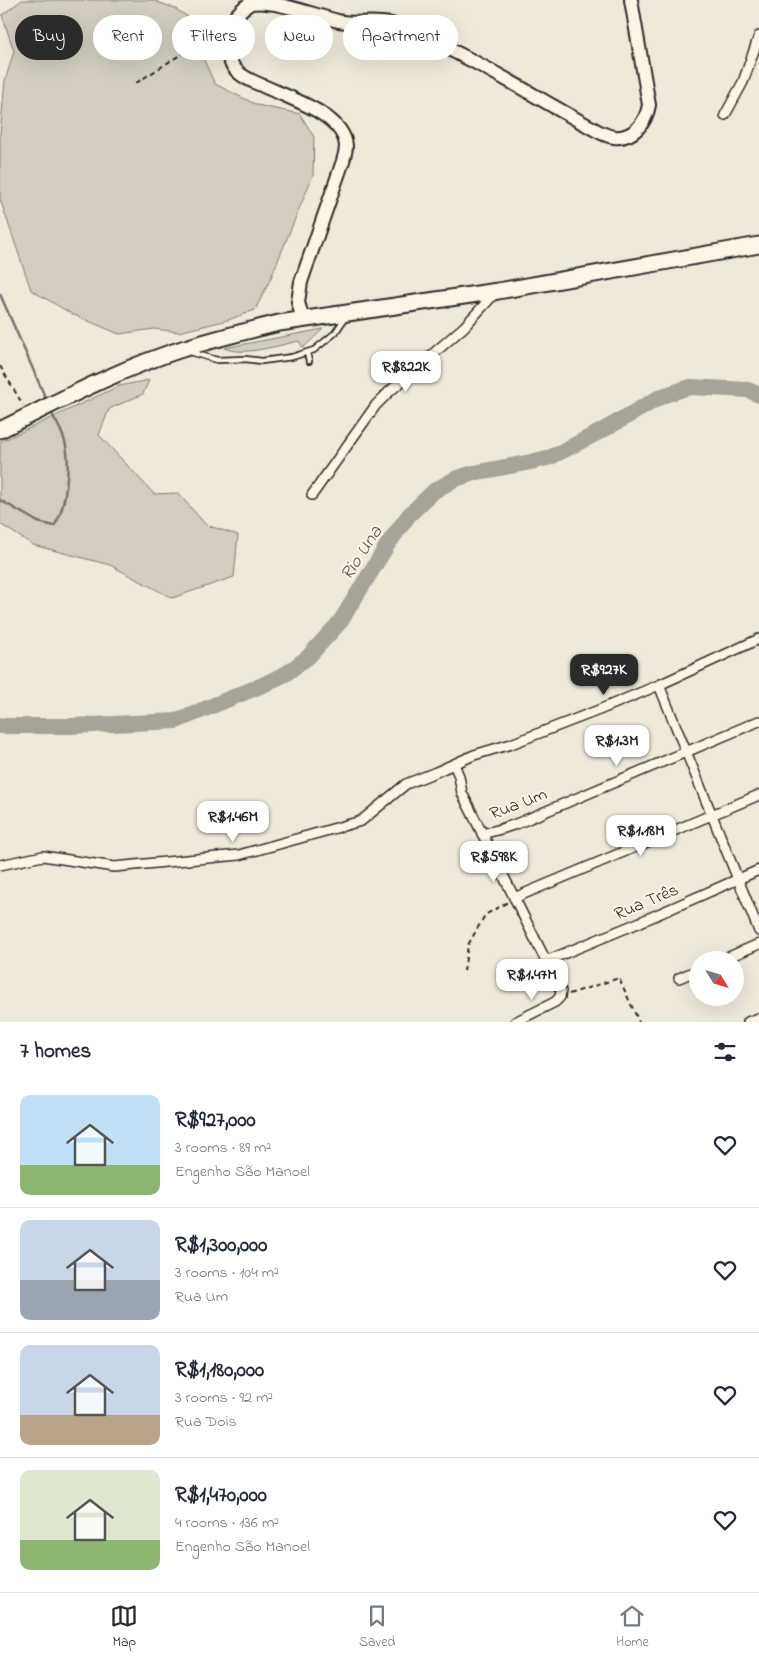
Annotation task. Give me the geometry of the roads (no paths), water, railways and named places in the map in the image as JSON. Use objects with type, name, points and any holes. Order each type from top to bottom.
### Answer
[{"type":"main road","points":[[0,430],[97,383],[182,349],[244,332],[303,320],[498,291],[759,245]]},
{"type":"street","points":[[303,320],[298,302],[301,282],[343,161],[346,147],[341,130],[330,119],[240,74],[232,64],[226,51],[225,35],[231,22],[242,10],[252,3],[263,0],[278,0],[338,21],[392,24],[408,29],[474,61],[601,133],[614,137],[631,134],[639,128],[647,117],[650,105],[631,0]]},
{"type":"street","points":[[725,115],[743,82],[759,36]]},
{"type":"street","points":[[312,494],[376,405],[464,327],[498,291]]},
{"type":"street","points":[[0,865],[43,856],[114,867],[239,855],[361,821],[406,784],[474,755],[546,731],[659,685],[759,639]]},
{"type":"street","points":[[659,685],[759,931]]},
{"type":"street","name":"Rua Um","points":[[482,834],[516,824],[759,721]]},
{"type":"street","points":[[454,764],[459,776],[462,793],[561,992],[556,1002],[515,1022]]},
{"type":"street","points":[[514,898],[759,795]]},
{"type":"street","name":"Rua Três","points":[[546,961],[759,870]]},
{"type":"street","points":[[743,951],[759,944]]},
{"type":"street","points":[[679,978],[689,974]]},
{"type":"street","points":[[748,1022],[759,1018]]},
{"type":"lane","points":[[182,349],[217,360],[246,359],[271,361],[314,350],[335,333],[349,313]]},
{"type":"lane","points":[[307,353],[309,361]]},
{"type":"waterway","points":[[0,294],[46,399]]},
{"type":"waterway","name":"Rio Una","points":[[0,726],[71,726],[176,721],[265,684],[287,673],[308,657],[340,622],[388,544],[409,515],[434,491],[455,479],[474,473],[551,457],[662,396],[690,387],[748,390],[759,395]]},
{"type":"waterway","points":[[0,500],[38,522],[54,526],[62,509],[68,461],[64,439],[52,414]]}]
